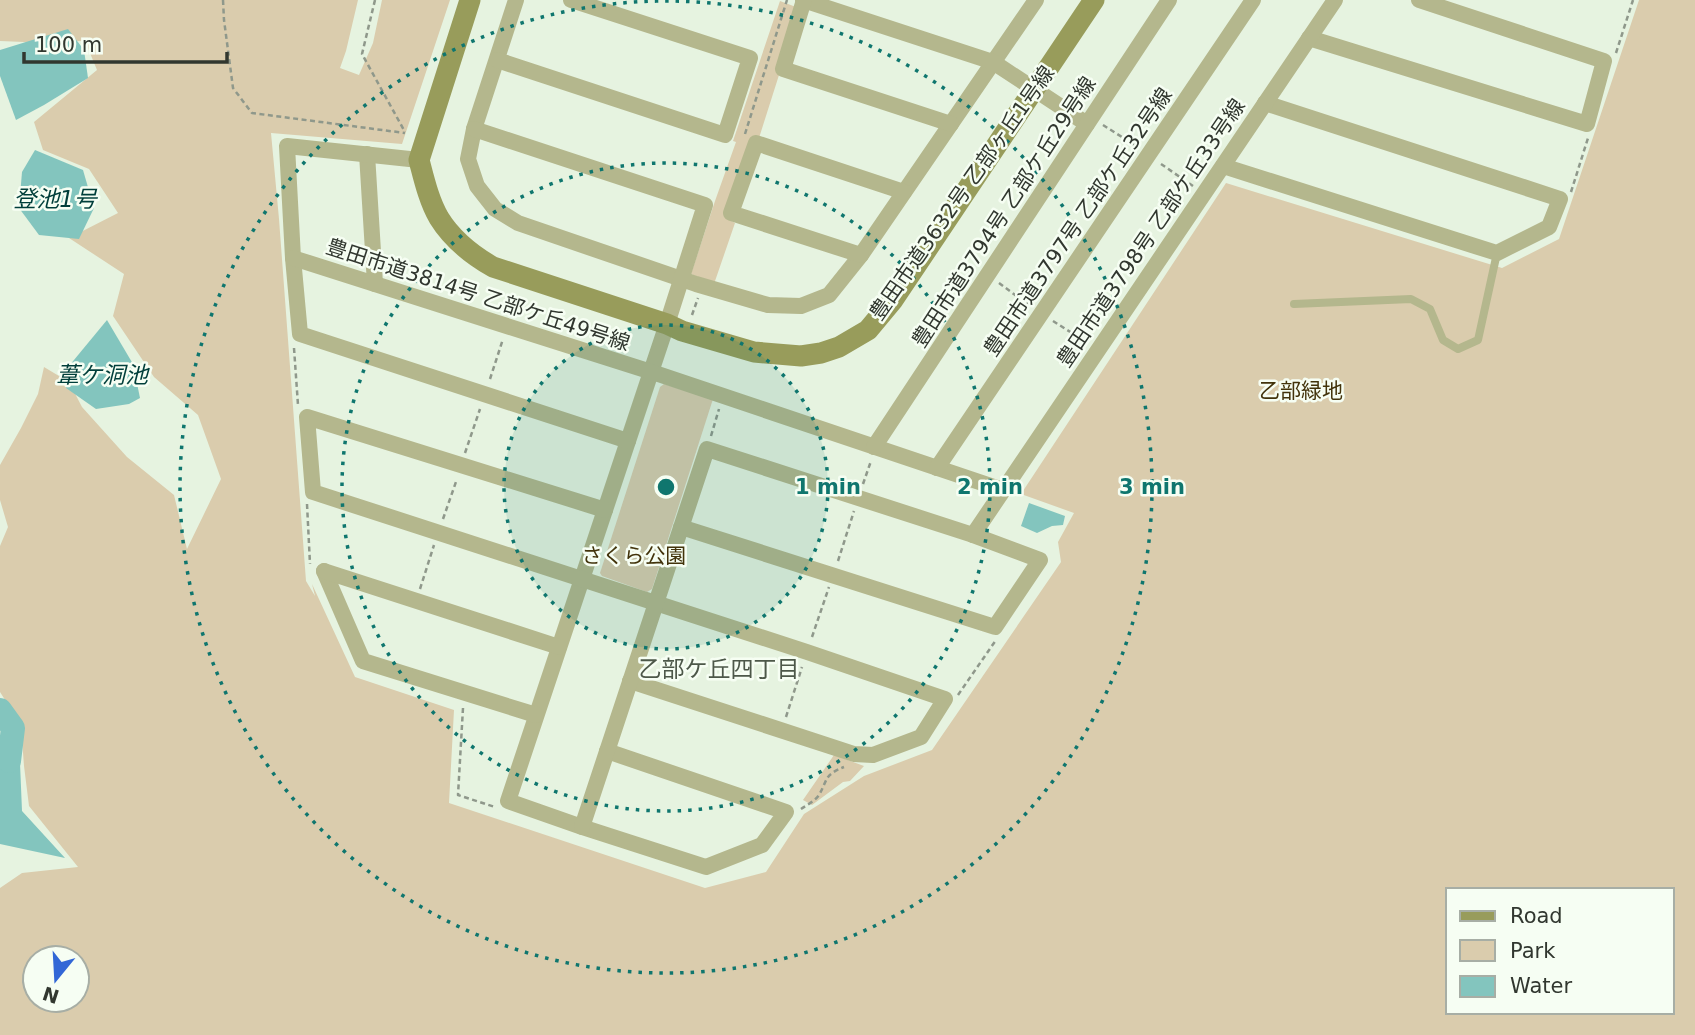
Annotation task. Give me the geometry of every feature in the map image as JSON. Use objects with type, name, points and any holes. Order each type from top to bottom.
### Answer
[{"type":"street","points":[[470,0],[419,160],[287,146],[300,334],[628,441]]},
{"type":"street","points":[[516,0],[474,129],[468,159],[477,186],[495,209],[518,223],[702,285],[768,305],[800,306],[829,295],[861,255],[1036,0]]},
{"type":"street","points":[[497,61],[725,135],[750,58],[571,0]]},
{"type":"street","points":[[951,124],[783,69],[804,0],[993,62],[1089,121]]},
{"type":"street","name":"豊田市道3632号 乙部ヶ丘1号線","points":[[419,160],[426,187],[439,218],[462,245],[493,267],[754,352],[801,356],[821,353],[839,347],[868,330],[893,300],[1094,0]]},
{"type":"street","name":"豊田市道3794号 乙部ケ丘29号線","points":[[873,453],[1169,0]]},
{"type":"street","name":"豊田市道3797号 乙部ケ丘32号線","points":[[937,468],[1253,0]]},
{"type":"street","name":"豊田市道3798号 乙部ケ丘33号線","points":[[973,535],[1335,0]]},
{"type":"street","points":[[1309,38],[1587,124],[1604,61],[1419,0]]},
{"type":"street","points":[[1223,166],[1497,253],[1549,227],[1560,199],[1265,103]]},
{"type":"street","points":[[474,129],[705,205],[682,278],[680,326],[651,372],[508,801],[706,867],[762,845],[786,812],[607,751]]},
{"type":"street","points":[[861,255],[731,213],[756,143],[904,192]]},
{"type":"street","points":[[367,154],[375,284]]},
{"type":"street","name":"豊田市道3814号 乙部ケ丘49号線","points":[[293,258],[723,396],[873,453],[937,468],[1003,491]]},
{"type":"street","points":[[605,510],[307,417],[313,492],[944,699],[921,737],[873,755],[854,754],[630,681]]},
{"type":"street","points":[[582,827],[630,681],[681,527],[707,449],[973,535],[1040,560],[995,628],[681,527]]},
{"type":"street","points":[[536,715],[363,661],[324,571],[559,647]]},
{"type":"lane","points":[[1294,304],[1411,299],[1430,309],[1443,340],[1458,349],[1478,340],[1497,253]]},
{"type":"path","points":[[223,0],[233,88],[252,113],[405,133]]},
{"type":"path","points":[[375,0],[362,54],[409,140]]},
{"type":"path","points":[[1615,57],[1633,0]]},
{"type":"path","points":[[750,58],[783,69]]},
{"type":"path","points":[[1089,121],[1149,155],[1204,193]]},
{"type":"path","points":[[1570,195],[1590,132]]},
{"type":"path","points":[[987,275],[1098,350]]},
{"type":"path","points":[[680,326],[702,285]]},
{"type":"path","points":[[416,602],[508,326]]},
{"type":"path","points":[[293,338],[299,411]]},
{"type":"path","points":[[707,449],[723,396]]},
{"type":"path","points":[[782,730],[873,453]]},
{"type":"path","points":[[307,497],[311,571]]},
{"type":"path","points":[[954,701],[1000,634]]},
{"type":"path","points":[[464,704],[458,795],[504,811]]},
{"type":"path","points":[[799,812],[818,798],[824,781],[833,772],[846,766]]},
{"type":"green space","name":"乙部緑地","points":[[0,0],[358,0],[340,68],[359,75],[373,43],[382,0],[450,0],[402,144],[271,133],[306,581],[315,596],[312,584],[355,677],[454,710],[449,803],[705,888],[766,872],[804,814],[864,776],[932,750],[1061,562],[1058,542],[1074,513],[1021,494],[1226,183],[1502,268],[1559,239],[1639,0],[1695,0],[1695,1035],[0,1035],[0,888],[22,873],[78,867],[29,806],[21,725],[0,692],[0,546],[8,527],[0,500],[0,465],[38,394],[44,367],[69,382],[82,407],[127,457],[174,495],[187,549],[221,479],[198,415],[154,377],[113,316],[124,274],[69,238],[118,213],[89,169],[43,150],[34,122],[97,70],[85,41],[0,41]]},
{"type":"green space","points":[[780,1],[796,7],[776,72],[779,75],[759,138],[753,136],[726,218],[735,223],[714,284],[691,274]]},
{"type":"green space","name":"さくら公園","points":[[664,384],[713,399],[652,589],[647,592],[600,573],[660,387]]},
{"type":"green space","points":[[834,755],[864,766],[850,781],[843,782],[812,805],[803,800]]},
{"type":"water","points":[[68,29],[84,50],[88,78],[16,120],[0,76],[0,50]]},
{"type":"water","name":"登池1号","points":[[35,150],[83,170],[94,208],[79,239],[39,235],[19,208],[22,172]]},
{"type":"water","name":"葦ケ洞池","points":[[107,320],[133,364],[140,398],[129,404],[96,409],[66,388],[69,366]]},
{"type":"water","points":[[1029,503],[1065,516],[1063,525],[1052,526],[1037,533],[1021,526]]},
{"type":"water","points":[[0,760],[20,763],[22,811],[65,858],[0,844]]},
{"type":"waterway","points":[[0,710],[13,728],[9,761]]},
{"type":"district","name":"乙部ケ丘四丁目","points":[[719,669]]}]
